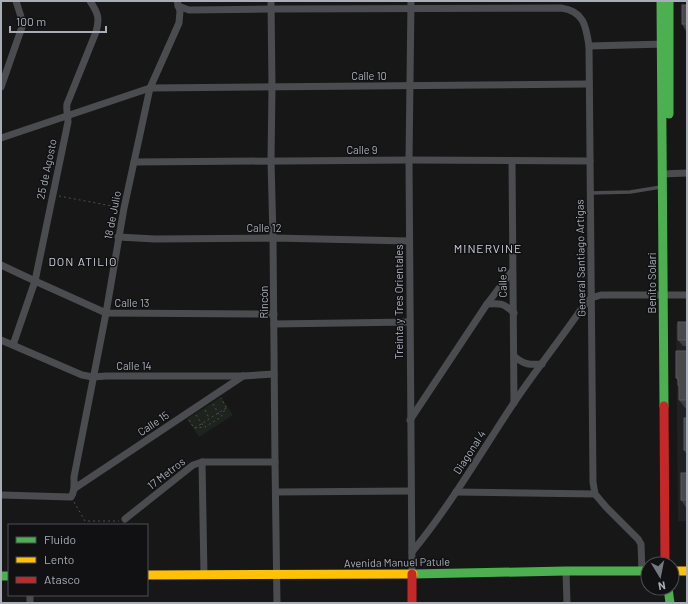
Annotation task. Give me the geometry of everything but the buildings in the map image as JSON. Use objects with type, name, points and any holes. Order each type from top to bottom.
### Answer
[{"type":"street","points":[[1,87],[22,27],[22,20],[16,1]]},
{"type":"street","name":"25 de Agosto","points":[[13,345],[35,281],[68,122],[66,110],[67,104],[98,24],[99,18],[90,1]]},
{"type":"street","name":"Benito Solari","points":[[661,1],[665,44],[667,295],[672,556]]},
{"type":"street","name":"Benito Solari","points":[[665,44],[669,1]]},
{"type":"street","points":[[178,3],[189,10],[271,5],[411,4]]},
{"type":"street","points":[[178,3],[180,11],[179,19]]},
{"type":"street","name":"General Santiago Artigas","points":[[411,4],[561,8],[569,9],[577,14],[584,22],[589,46],[593,482],[595,494]]},
{"type":"street","name":"Treinta y Tres Orientales","points":[[411,4],[409,241],[412,603]]},
{"type":"street","name":"Rincón","points":[[271,5],[271,161],[278,575],[277,603]]},
{"type":"street","points":[[179,19],[189,10]]},
{"type":"street","name":"18 de Julio","points":[[75,488],[74,477],[106,313],[118,237],[150,88],[179,19]]},
{"type":"street","points":[[589,46],[665,44]]},
{"type":"street","name":"Calle 10","points":[[1,138],[150,88],[589,84]]},
{"type":"street","name":"Calle 9","points":[[134,162],[409,160],[590,161]]},
{"type":"street","name":"Calle 5","points":[[512,161],[514,403]]},
{"type":"street","points":[[666,174],[687,173]]},
{"type":"street","name":"Benito Solari","points":[[666,174],[662,187],[667,295],[666,556]]},
{"type":"street","name":"Calle 12","points":[[118,237],[155,239],[273,238],[409,241]]},
{"type":"street","name":"Calle 13","points":[[1,265],[106,313],[274,314]]},
{"type":"street","points":[[410,420],[487,304],[512,270]]},
{"type":"street","points":[[591,298],[601,295],[687,295]]},
{"type":"street","name":"Diagonal 4","points":[[412,552],[456,492],[514,403],[582,308],[591,298]]},
{"type":"street","points":[[487,304],[498,303],[507,306],[514,313]]},
{"type":"street","points":[[274,324],[410,322]]},
{"type":"street","name":"Calle 14","points":[[1,340],[82,375],[93,377],[243,376],[274,374]]},
{"type":"street","points":[[514,356],[521,362],[530,365],[542,364]]},
{"type":"street","name":"Calle 15","points":[[75,488],[243,376]]},
{"type":"street","points":[[202,462],[204,575]]},
{"type":"street","name":"17 Metros","points":[[125,519],[193,465],[202,462],[275,462]]},
{"type":"street","points":[[1,495],[71,497],[75,488]]},
{"type":"street","points":[[276,492],[411,491]]},
{"type":"street","points":[[456,492],[595,494],[638,539],[641,544],[643,556]]},
{"type":"street","points":[[566,571],[567,603]]},
{"type":"street","name":"Avenida Manuel Patule","points":[[148,575],[640,571]]},
{"type":"lane","points":[[590,193],[630,192],[662,187]]},
{"type":"path","points":[[52,195],[124,208]]},
{"type":"path","points":[[217,393],[226,407]]},
{"type":"path","points":[[209,398],[221,417]]},
{"type":"path","points":[[200,404],[210,418]]},
{"type":"path","points":[[194,428],[226,407]]},
{"type":"path","points":[[194,428],[205,427],[221,417],[226,407]]},
{"type":"path","points":[[192,410],[205,427]]},
{"type":"path","points":[[184,415],[194,428]]},
{"type":"path","points":[[71,497],[85,520],[120,521],[125,519]]},
{"type":"shaded area","points":[[676,324],[687,324],[687,521],[678,521]]},
{"type":"shaded area","points":[[221,397],[233,415],[199,437],[187,419]]},
{"type":"traffic: fast","points":[[661,1],[664,406]]},
{"type":"traffic: fast","points":[[669,1],[669,114]]},
{"type":"traffic: fast","points":[[413,574],[640,571]]},
{"type":"traffic: fast","points":[[1,576],[8,576]]},
{"type":"traffic: fast","points":[[669,596],[670,603]]},
{"type":"traffic: slow","points":[[680,571],[687,571]]},
{"type":"traffic: slow","points":[[148,575],[413,574]]},
{"type":"traffic: jam","points":[[664,406],[665,556]]},
{"type":"traffic: jam","points":[[412,574],[412,603]]},
{"type":"district","name":"MINERVINE","points":[[488,248]]},
{"type":"district","name":"DON ATILIO","points":[[83,261]]}]
